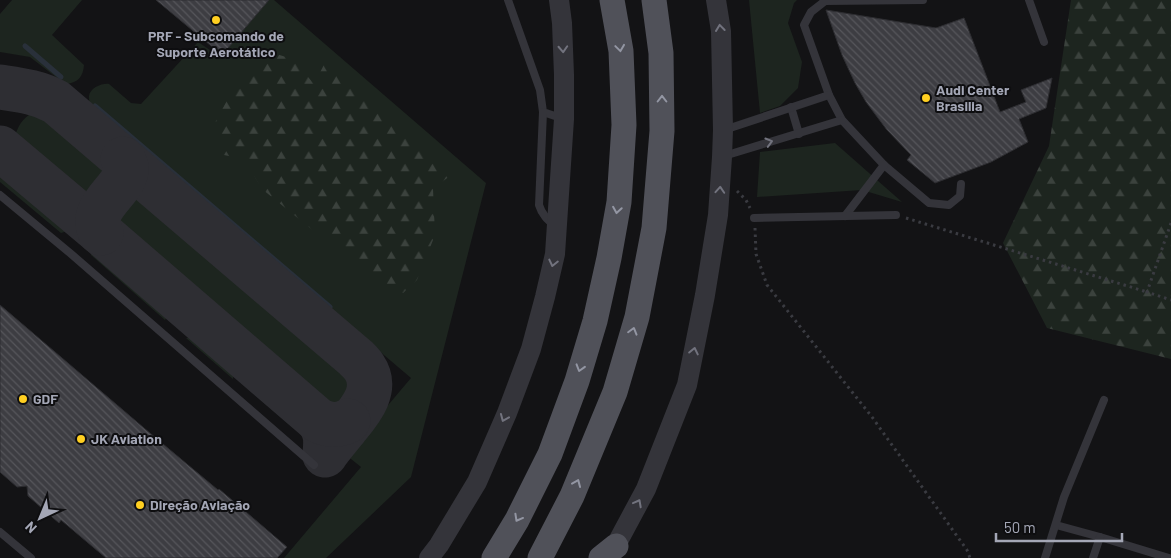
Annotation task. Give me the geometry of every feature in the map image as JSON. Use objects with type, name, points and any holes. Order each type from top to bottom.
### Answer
[{"type":"main road","points":[[494,558],[517,520],[550,454],[595,320],[610,258],[619,202],[624,125],[621,52],[612,0]]},
{"type":"main road","points":[[540,558],[572,496],[615,392],[637,317],[654,228],[662,131],[661,53],[654,0]]},
{"type":"street","points":[[429,558],[439,545],[477,482],[507,413],[531,349],[555,254],[564,119],[562,23],[559,0]]},
{"type":"street","points":[[609,554],[646,489],[687,385],[705,294],[718,215],[722,166],[721,31],[716,0]]},
{"type":"lane","points":[[508,0],[540,90],[543,112],[539,206],[546,219],[557,228]]},
{"type":"lane","points":[[923,0],[825,1],[811,12],[804,25],[829,95],[842,120],[884,165],[929,203],[949,205],[960,196],[961,184]]},
{"type":"lane","points":[[1029,0],[1044,42]]},
{"type":"lane","points":[[723,130],[829,95]]},
{"type":"lane","points":[[791,108],[799,134]]},
{"type":"lane","points":[[543,112],[564,119]]},
{"type":"lane","points":[[722,166],[799,134],[842,120]]},
{"type":"lane","points":[[845,216],[884,165]]},
{"type":"lane","points":[[0,195],[70,253],[314,465]]},
{"type":"lane","points":[[754,218],[896,215]]},
{"type":"lane","points":[[1045,558],[1064,497],[1104,400]]},
{"type":"lane","points":[[1056,525],[1169,558]]},
{"type":"lane","points":[[0,532],[30,558]]},
{"type":"lane","points":[[1094,558],[1100,537]]},
{"type":"path","points":[[722,166],[746,200],[754,218],[756,254],[767,285],[872,417],[967,550],[970,558]]},
{"type":"path","points":[[896,215],[1171,300]]},
{"type":"path","points":[[1147,292],[1171,223]]},
{"type":"green space","points":[[12,0],[82,0],[52,35],[84,65],[79,79],[65,84],[30,57],[0,52],[0,14]]},
{"type":"green space","points":[[269,0],[274,0],[486,183],[411,477],[326,558],[284,558],[361,467],[346,455],[411,378],[90,105],[89,100],[90,93],[94,88],[109,84],[131,103],[141,104],[198,42],[219,56]]},
{"type":"green space","points":[[749,0],[797,0],[794,3],[788,23],[802,62],[798,88],[780,106],[760,113]]},
{"type":"green space","points":[[1071,0],[1171,0],[1171,359],[1047,328],[1003,243],[1049,146]]},
{"type":"green space","points":[[276,54],[293,59],[314,84],[327,59],[374,98],[412,141],[451,175],[433,189],[435,235],[417,280],[403,293],[390,293],[262,189],[244,159],[219,154],[213,126],[229,97],[259,61]]},
{"type":"green space","points":[[38,111],[46,111],[60,118],[84,139],[97,154],[105,168],[101,185],[86,191],[69,190],[23,151],[15,135],[24,120]]},
{"type":"green space","points":[[835,143],[902,202],[862,190],[757,197],[760,152]]},
{"type":"green space","points":[[0,163],[61,213],[69,226],[65,232],[61,233],[0,182]]},
{"type":"green space","points":[[137,196],[148,196],[171,208],[349,368],[353,381],[349,392],[337,403],[326,403],[315,397],[124,235],[118,219],[119,209],[124,200]]},
{"type":"green space","points":[[99,248],[124,264],[154,291],[166,307],[167,316],[165,320],[91,255],[92,252]]},
{"type":"green space","points":[[186,338],[207,339],[222,348],[231,362],[233,379]]},
{"type":"green space","points":[[273,394],[294,412],[296,418],[293,428],[255,395]]},
{"type":"building","name":"PRF - Subcomando de Suporte Aerotático","points":[[156,0],[269,0],[222,55]]},
{"type":"building","points":[[826,10],[936,28],[964,18],[1000,112],[1026,102],[1021,90],[1052,78],[1046,108],[1019,119],[1028,142],[991,162],[935,183],[907,160],[911,155],[887,130],[866,102],[842,55]]},
{"type":"building","points":[[0,305],[287,547],[277,558],[106,558],[61,520],[59,523],[28,496],[27,486],[17,487],[0,472]]},
{"type":"waterway","points":[[25,46],[61,77]]},
{"type":"waterway","points":[[95,106],[330,307]]},
{"type":"taxiway","points":[[0,87],[22,90],[56,102],[359,361],[368,375],[369,391],[358,414],[325,455],[325,437],[319,421]]},
{"type":"taxiway","points":[[0,148],[319,421],[334,424],[348,421]]},
{"type":"taxiway","points":[[101,233],[98,223],[99,214],[125,174],[126,166],[123,159]]},
{"type":"place","name":"PRF - Subcomando de Suporte Aerotático","points":[[216,20]]},
{"type":"place","name":"Audi Center Brasilia","points":[[926,98]]},
{"type":"place","name":"GDF","points":[[23,399]]},
{"type":"place","name":"JK Aviation","points":[[81,439]]},
{"type":"place","name":"Direção Aviação","points":[[140,505]]}]
